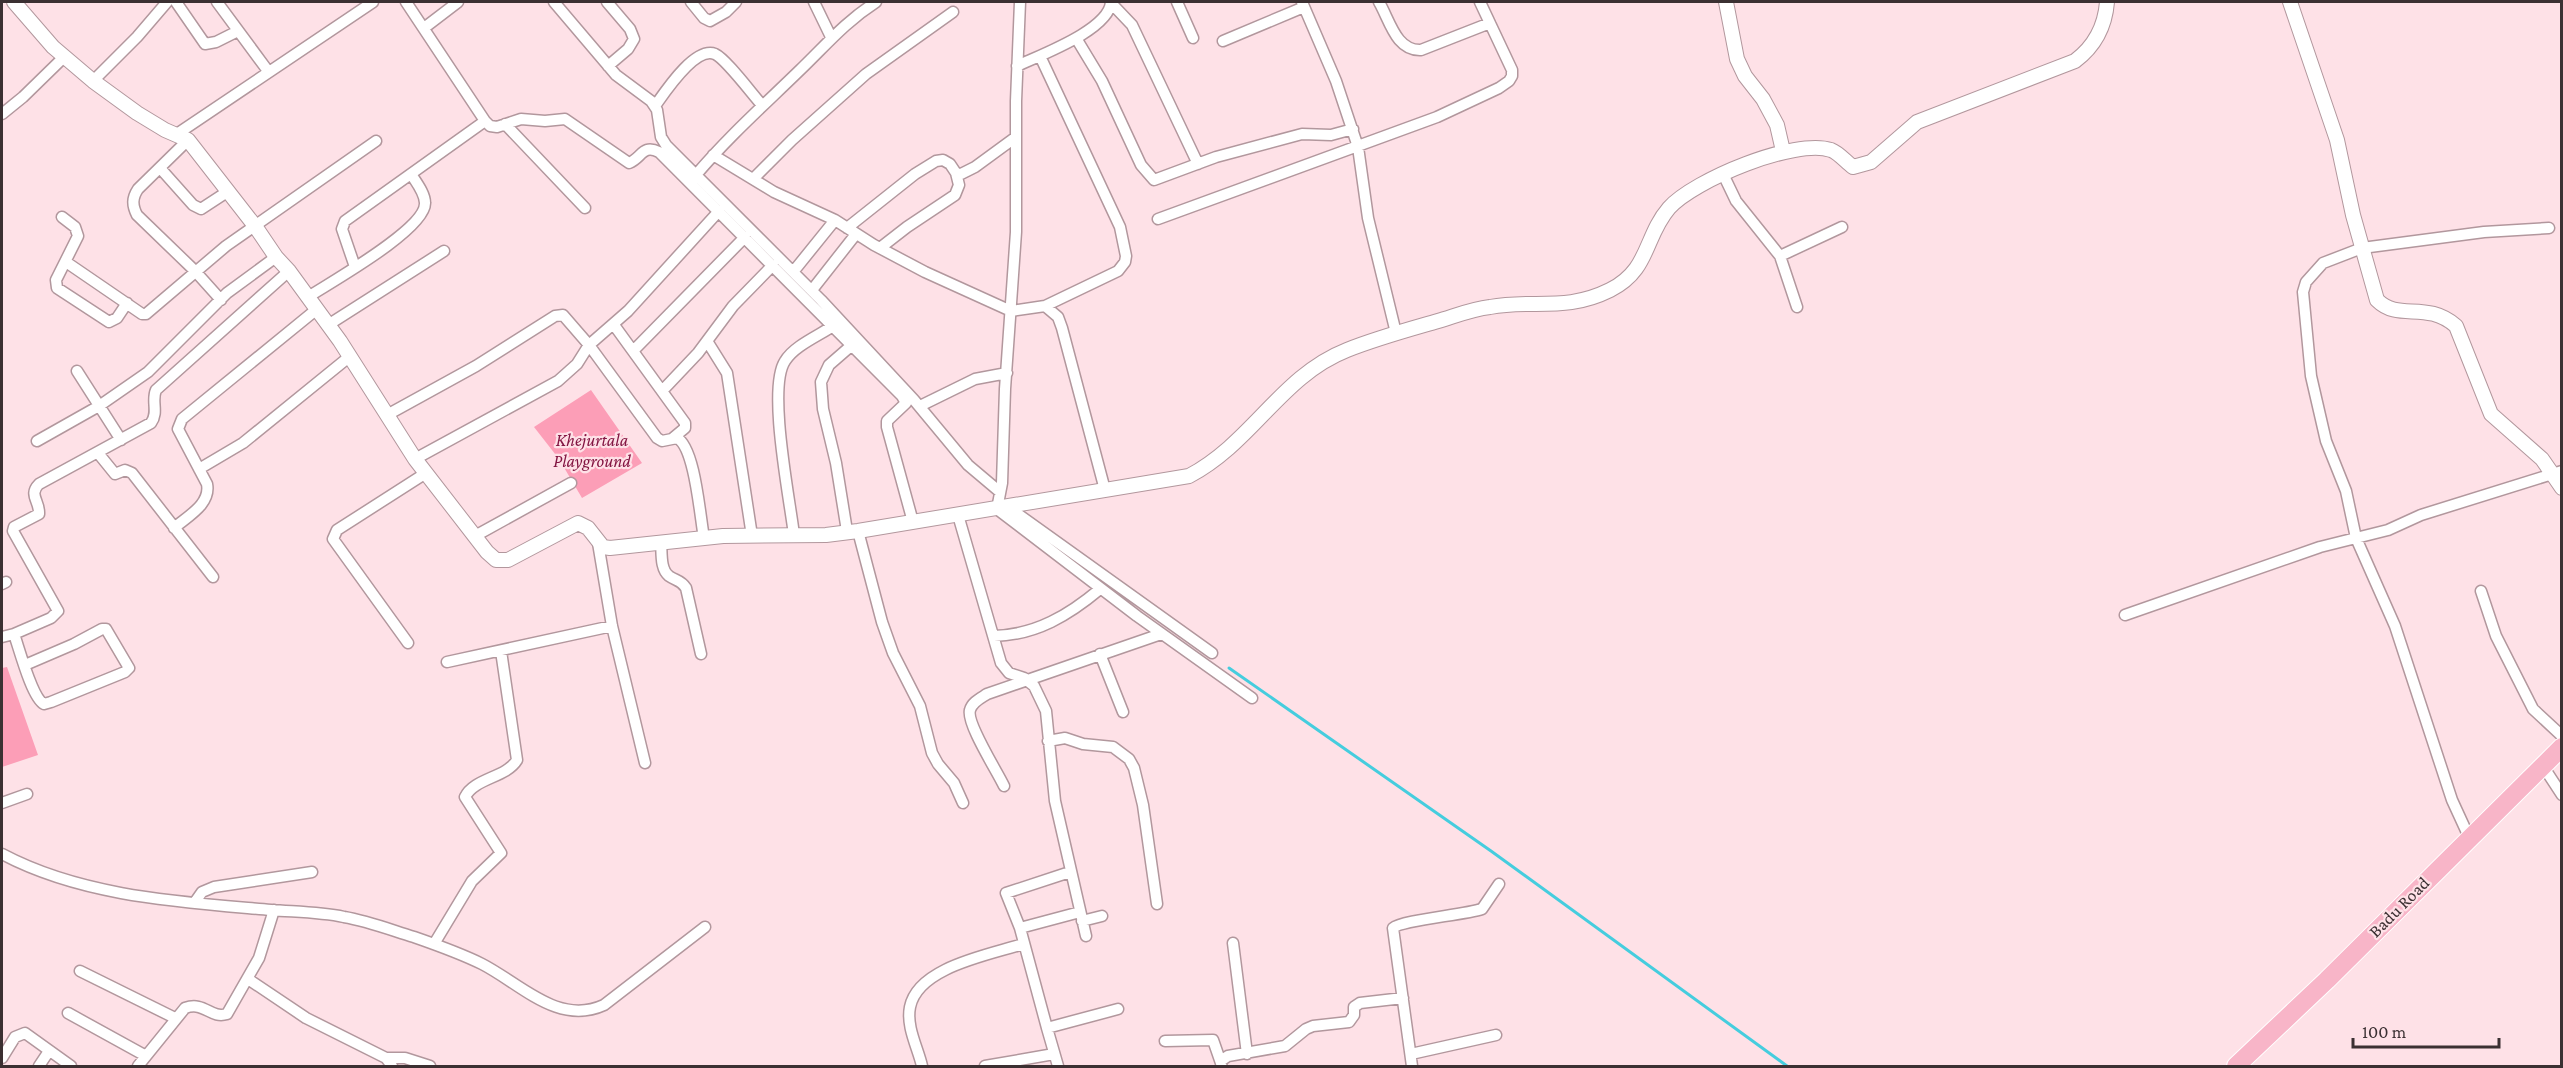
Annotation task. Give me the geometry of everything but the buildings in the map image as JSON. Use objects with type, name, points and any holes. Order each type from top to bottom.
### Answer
[{"type":"main road","name":"Badu Road","points":[[2236,1066],[2327,980],[2562,747]]},
{"type":"street","points":[[16,2],[64,57],[93,81],[137,113],[165,130],[183,137],[255,226],[276,257],[290,271],[415,459],[496,560],[508,560],[578,523],[588,528],[598,543],[612,626],[645,763]]},
{"type":"street","points":[[93,81],[137,37],[167,2]]},
{"type":"street","points":[[176,2],[205,44],[216,42],[238,31]]},
{"type":"street","points":[[217,2],[268,71]]},
{"type":"street","points":[[221,300],[134,209],[134,194],[160,168],[183,137],[268,71],[373,2]]},
{"type":"street","points":[[406,2],[490,126],[527,118],[545,122],[565,119],[629,163],[644,150],[654,150],[665,157],[852,345],[905,400],[903,408],[887,421],[887,427],[913,522]]},
{"type":"street","points":[[424,28],[458,2]]},
{"type":"street","points":[[554,2],[608,66],[621,79],[642,92],[655,106],[663,141],[812,290],[920,406],[968,465],[1000,492]]},
{"type":"street","points":[[607,2],[630,29],[634,39],[628,49],[608,66]]},
{"type":"street","points":[[691,2],[704,18],[710,21],[726,12],[736,2]]},
{"type":"street","points":[[814,2],[831,37]]},
{"type":"street","points":[[696,176],[713,155],[762,105],[801,70],[831,37],[856,15],[876,2]]},
{"type":"street","points":[[1020,2],[1017,66],[1016,232],[1006,373],[1000,492],[1002,508],[1100,589],[1252,698]]},
{"type":"street","points":[[1177,2],[1193,38]]},
{"type":"street","points":[[1379,2],[1404,47],[1411,51],[1421,50],[1490,24]]},
{"type":"street","points":[[1158,219],[1437,117],[1509,81],[1512,70],[1480,2]]},
{"type":"street","points":[[1726,2],[1737,58],[1745,76],[1773,116],[1783,151]]},
{"type":"street","points":[[598,543],[609,548],[704,538],[853,531],[1190,476],[1204,468],[1243,436],[1304,373],[1344,351],[1396,333],[1491,306],[1574,304],[1608,291],[1634,273],[1669,208],[1694,188],[1783,151],[1831,150],[1853,166],[1871,162],[1891,147],[1903,132],[1917,122],[2076,61],[2096,41],[2108,2]]},
{"type":"street","points":[[2290,2],[2337,140],[2353,214],[2377,300],[2383,306],[2402,312],[2432,312],[2446,317],[2456,326],[2491,414],[2557,472],[2562,488]]},
{"type":"street","points":[[1017,66],[1076,39],[1101,19],[1111,3],[1132,25],[1198,164]]},
{"type":"street","points":[[1222,41],[1303,4],[1336,81],[1353,129],[1358,147],[1368,218],[1396,333]]},
{"type":"street","points":[[753,180],[792,140],[867,74],[953,12]]},
{"type":"street","points":[[1076,39],[1102,81],[1133,149],[1150,178],[1160,179],[1198,164],[1302,134],[1331,135],[1353,129]]},
{"type":"street","points":[[655,106],[687,66],[707,52],[720,58],[762,105]]},
{"type":"street","points":[[713,155],[753,180],[835,220],[925,272],[1011,311],[1046,306],[1118,271],[1125,262],[1126,256],[1120,227],[1108,197],[1040,56]]},
{"type":"street","points":[[2,114],[23,98],[64,57]]},
{"type":"street","points":[[355,267],[342,229],[343,224],[485,121]]},
{"type":"street","points":[[505,124],[585,208]]},
{"type":"street","points":[[956,173],[967,172],[1016,137]]},
{"type":"street","points":[[66,262],[146,314],[195,271],[376,141]]},
{"type":"street","points":[[812,290],[851,231],[908,179],[936,161],[943,160],[950,164],[956,173],[959,185],[955,195],[907,226],[880,248]]},
{"type":"street","points":[[160,168],[193,205],[201,209],[227,192]]},
{"type":"street","points":[[308,297],[405,234],[424,212],[425,202],[411,174]]},
{"type":"street","points":[[1723,174],[1736,201],[1780,256],[1797,307]]},
{"type":"street","points":[[415,459],[553,384],[577,364],[589,345],[614,325],[719,211]]},
{"type":"street","points":[[62,217],[78,232],[77,241],[55,285],[60,291],[110,322],[117,318],[127,303]]},
{"type":"street","points":[[793,272],[835,220]]},
{"type":"street","points":[[1780,256],[1842,227]]},
{"type":"street","points":[[2469,837],[2452,800],[2395,626],[2356,538],[2346,491],[2326,441],[2313,390],[2306,338],[2304,292],[2306,282],[2323,263],[2362,248],[2484,232],[2549,228]]},
{"type":"street","points":[[633,351],[745,237]]},
{"type":"street","points":[[328,325],[444,251]]},
{"type":"street","points":[[37,441],[99,406],[148,372],[243,280],[276,257]]},
{"type":"street","points":[[662,391],[684,370],[733,306],[773,265]]},
{"type":"street","points":[[2,637],[51,618],[58,611],[15,536],[14,527],[39,514],[40,510],[33,494],[39,484],[142,429],[154,419],[153,397],[156,390],[290,271]]},
{"type":"street","points":[[1046,306],[1058,317],[1062,328],[1105,490]]},
{"type":"street","points":[[174,528],[206,499],[208,491],[207,484],[178,429],[182,419],[317,309]]},
{"type":"street","points":[[387,415],[476,366],[555,316],[563,315],[568,317],[657,438],[662,441],[673,438],[685,428],[685,423],[614,325]]},
{"type":"street","points":[[794,535],[780,426],[779,378],[786,359],[833,326]]},
{"type":"street","points":[[707,341],[727,374],[752,536]]},
{"type":"street","points":[[852,345],[830,365],[821,382],[823,409],[853,531],[893,653],[920,706],[932,753],[954,783],[963,803]]},
{"type":"street","points":[[199,469],[243,442],[349,357]]},
{"type":"street","points":[[77,371],[121,440]]},
{"type":"street","points":[[920,406],[975,379],[1006,373]]},
{"type":"street","points":[[673,438],[682,441],[688,452],[704,538]]},
{"type":"street","points":[[98,453],[115,474],[125,470],[132,473],[213,577]]},
{"type":"street","points":[[2125,615],[2299,554],[2388,530],[2421,515],[2557,472]]},
{"type":"street","points":[[408,643],[333,539],[337,530],[426,473]]},
{"type":"street","points":[[475,536],[571,483]]},
{"type":"street","points":[[1002,508],[1212,653]]},
{"type":"street","points":[[958,515],[1005,669],[1029,681],[1039,693],[1046,711],[1055,801],[1086,936]]},
{"type":"street","points":[[661,542],[662,561],[666,573],[683,583],[686,588],[700,654]]},
{"type":"street","points":[[994,636],[1023,632],[1049,624],[1071,613],[1100,589]]},
{"type":"street","points":[[2481,591],[2496,636],[2533,709],[2562,736]]},
{"type":"street","points":[[447,663],[612,626]]},
{"type":"street","points":[[14,634],[25,665],[37,697],[45,704],[99,684],[129,668],[106,629],[25,665]]},
{"type":"street","points":[[1005,786],[972,726],[969,710],[972,705],[987,694],[1161,634]]},
{"type":"street","points":[[434,944],[472,881],[501,853],[465,797],[470,790],[511,767],[517,760],[501,651]]},
{"type":"street","points":[[1100,654],[1123,712]]},
{"type":"street","points":[[1048,741],[1065,738],[1083,744],[1113,747],[1129,759],[1134,768],[1143,805],[1158,904]]},
{"type":"street","points":[[2543,766],[2562,795]]},
{"type":"street","points":[[2,803],[27,794]]},
{"type":"street","points":[[2,854],[30,867],[74,882],[153,898],[344,917],[434,944],[480,963],[558,1008],[581,1011],[594,1010],[616,997],[705,927]]},
{"type":"street","points":[[195,902],[202,892],[214,887],[312,872]]},
{"type":"street","points":[[1058,1066],[1020,927],[1006,893],[1070,872]]},
{"type":"street","points":[[1412,1066],[1393,928],[1400,924],[1482,909],[1499,884]]},
{"type":"street","points":[[138,1066],[185,1008],[194,1005],[221,1016],[227,1014],[248,979],[266,941],[274,910]]},
{"type":"street","points":[[1020,927],[1081,916],[1102,916]]},
{"type":"street","points":[[1233,943],[1247,1053]]},
{"type":"street","points":[[922,1066],[910,1026],[910,1006],[922,986],[936,973],[1023,944]]},
{"type":"street","points":[[80,971],[175,1018]]},
{"type":"street","points":[[248,979],[298,1014],[389,1062],[405,1058],[430,1066]]},
{"type":"street","points":[[1221,1065],[1228,1056],[1285,1046],[1309,1027],[1349,1022],[1352,1020],[1354,1007],[1360,1003],[1403,998]]},
{"type":"street","points":[[1047,1028],[1118,1009]]},
{"type":"street","points":[[68,1013],[146,1056]]},
{"type":"street","points":[[2,1058],[15,1037],[25,1033],[71,1066]]},
{"type":"street","points":[[1410,1054],[1496,1035]]},
{"type":"street","points":[[1165,1041],[1213,1040],[1221,1065]]},
{"type":"street","points":[[39,1066],[50,1051]]},
{"type":"street","points":[[985,1066],[1054,1054]]},
{"type":"green space","name":"Khejurtala Playground","points":[[591,390],[642,463],[582,498],[559,459],[534,427]]},
{"type":"green space","points":[[7,667],[38,755],[2,767],[2,668]]},
{"type":"waterway","points":[[1229,668],[1491,851],[1787,1066]]}]
